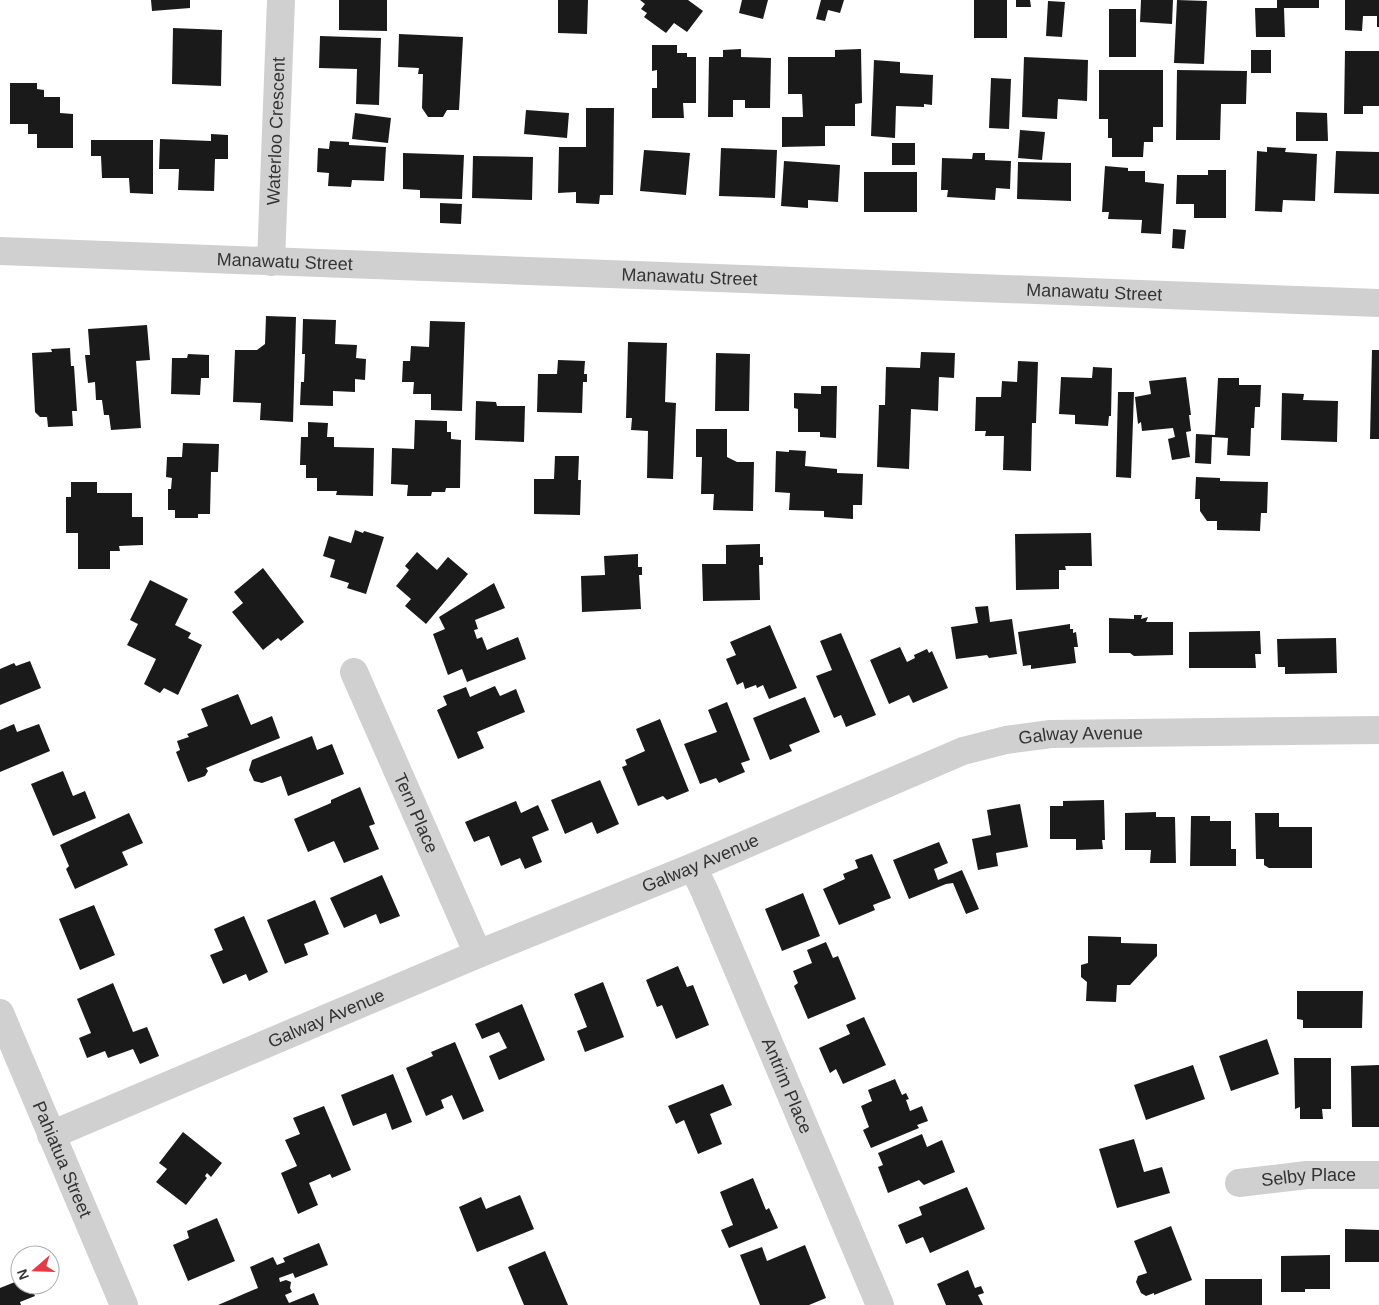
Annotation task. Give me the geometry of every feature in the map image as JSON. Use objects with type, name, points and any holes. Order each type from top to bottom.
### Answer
[{"type":"street","name":"Waterloo Crescent","points":[[271,262],[281,0]]},
{"type":"street","name":"Manawatu Street","points":[[0,251],[1379,303]]},
{"type":"street","name":"Tern Place","points":[[354,672],[478,954]]},
{"type":"street","name":"Galway Avenue","points":[[51,1135],[478,954],[693,867],[963,751],[1006,740],[1051,734],[1379,730]]},
{"type":"street","name":"Antrim Place","points":[[693,867],[880,1305]]},
{"type":"street","name":"Pahiatua Street","points":[[0,1013],[124,1305]]},
{"type":"street","name":"Selby Place","points":[[1239,1183],[1307,1175],[1379,1175]]},
{"type":"building","points":[[151,0],[190,0],[190,8],[152,11]]},
{"type":"building","points":[[339,0],[387,0],[387,31],[339,30]]},
{"type":"building","points":[[558,0],[588,0],[587,34],[558,33]]},
{"type":"building","points":[[640,0],[688,0],[703,11],[687,32],[674,23],[666,33],[644,17],[647,13],[641,9],[645,4]]},
{"type":"building","points":[[742,0],[768,0],[763,19],[739,13]]},
{"type":"building","points":[[821,0],[844,0],[840,13],[828,10],[825,21],[816,19]]},
{"type":"building","points":[[974,0],[1007,0],[1007,38],[974,38]]},
{"type":"building","points":[[1016,0],[1030,0],[1031,7],[1016,7]]},
{"type":"building","points":[[1141,0],[1173,0],[1172,24],[1140,22]]},
{"type":"building","points":[[1177,0],[1207,1],[1204,64],[1174,63]]},
{"type":"building","points":[[1277,0],[1319,0],[1319,8],[1284,8],[1285,37],[1256,37],[1255,8],[1277,8]]},
{"type":"building","points":[[1345,0],[1379,0],[1379,27],[1377,27],[1377,16],[1363,16],[1362,31],[1345,30]]},
{"type":"building","points":[[1048,1],[1065,2],[1062,37],[1046,36]]},
{"type":"building","points":[[1109,9],[1136,9],[1136,57],[1109,57]]},
{"type":"building","points":[[173,28],[222,30],[221,86],[172,84]]},
{"type":"building","points":[[399,34],[463,37],[459,110],[447,110],[443,117],[428,117],[422,108],[423,74],[418,74],[419,68],[398,67]]},
{"type":"building","points":[[320,36],[381,38],[379,105],[356,104],[357,69],[319,68]]},
{"type":"building","points":[[652,45],[677,45],[677,53],[687,53],[687,57],[696,57],[696,103],[683,103],[684,118],[652,118],[652,88],[657,88],[657,70],[652,71]]},
{"type":"building","points":[[741,49],[741,57],[771,58],[770,108],[745,108],[745,100],[733,100],[733,117],[708,117],[709,57],[723,57],[723,50]]},
{"type":"building","points":[[861,49],[862,103],[855,104],[855,126],[825,126],[825,146],[782,147],[782,117],[803,117],[802,94],[788,94],[788,57],[835,57],[835,50]]},
{"type":"building","points":[[1251,50],[1271,50],[1271,73],[1251,73]]},
{"type":"building","points":[[1345,51],[1379,51],[1379,106],[1363,106],[1363,114],[1344,114]]},
{"type":"building","points":[[1024,57],[1088,60],[1087,101],[1058,99],[1057,119],[1022,117]]},
{"type":"building","points":[[874,60],[900,62],[900,73],[933,75],[932,105],[924,104],[924,107],[896,106],[895,138],[871,136]]},
{"type":"building","points":[[1099,70],[1163,70],[1163,127],[1153,127],[1153,142],[1144,142],[1143,157],[1112,157],[1112,138],[1108,138],[1108,119],[1099,119]]},
{"type":"building","points":[[1177,70],[1247,71],[1246,104],[1221,104],[1220,140],[1176,140]]},
{"type":"building","points":[[991,78],[1011,79],[1009,129],[989,128]]},
{"type":"building","points":[[10,83],[37,83],[37,89],[44,90],[44,97],[60,97],[60,113],[73,114],[73,148],[37,148],[37,134],[28,134],[28,124],[10,124]]},
{"type":"building","points":[[586,108],[614,108],[613,195],[600,195],[599,204],[576,203],[576,192],[558,193],[559,147],[586,147]]},
{"type":"building","points":[[526,110],[569,113],[567,138],[524,134]]},
{"type":"building","points":[[1296,112],[1327,113],[1328,141],[1296,141]]},
{"type":"building","points":[[355,113],[391,118],[388,143],[352,139]]},
{"type":"building","points":[[1020,130],[1045,132],[1042,160],[1018,158]]},
{"type":"building","points":[[211,134],[228,135],[228,159],[215,159],[214,191],[178,190],[179,169],[159,169],[160,139],[211,141]]},
{"type":"building","points":[[91,140],[153,140],[153,194],[130,193],[129,178],[102,178],[101,156],[91,156]]},
{"type":"building","points":[[330,141],[349,142],[349,145],[386,147],[384,181],[352,180],[351,187],[328,186],[329,173],[317,172],[318,148],[329,149]]},
{"type":"building","points":[[892,143],[915,143],[915,165],[892,165]]},
{"type":"building","points":[[1267,147],[1286,148],[1285,152],[1317,154],[1315,201],[1283,200],[1282,212],[1255,211],[1257,151],[1267,152]]},
{"type":"building","points":[[721,148],[777,150],[775,198],[719,196]]},
{"type":"building","points":[[644,150],[690,153],[686,195],[640,191]]},
{"type":"building","points":[[1336,151],[1379,152],[1379,194],[1334,193]]},
{"type":"building","points":[[403,153],[464,155],[462,199],[420,198],[420,190],[403,189]]},
{"type":"building","points":[[973,153],[985,153],[985,160],[1011,161],[1010,189],[996,188],[995,200],[947,197],[948,190],[941,190],[942,158],[972,159]]},
{"type":"building","points":[[473,156],[533,157],[532,200],[472,198]]},
{"type":"building","points":[[784,161],[840,165],[838,202],[808,200],[808,208],[781,206]]},
{"type":"building","points":[[1018,162],[1071,163],[1071,201],[1017,199]]},
{"type":"building","points":[[1105,166],[1128,168],[1128,171],[1145,171],[1145,182],[1164,184],[1161,234],[1141,233],[1142,220],[1108,219],[1109,212],[1102,212]]},
{"type":"building","points":[[1208,170],[1226,170],[1226,218],[1194,218],[1194,204],[1176,204],[1177,175],[1208,175]]},
{"type":"building","points":[[864,172],[917,172],[917,212],[864,212]]},
{"type":"building","points":[[440,203],[462,204],[461,224],[440,223]]},
{"type":"building","points":[[1173,229],[1186,230],[1184,249],[1172,248]]},
{"type":"building","points":[[266,316],[296,317],[293,422],[260,420],[261,403],[233,402],[235,350],[257,350],[265,344]]},
{"type":"building","points":[[303,319],[336,320],[335,344],[357,345],[356,358],[366,359],[365,380],[355,379],[355,392],[333,391],[333,406],[300,405],[301,382],[304,382],[305,354],[302,354]]},
{"type":"building","points":[[430,321],[465,322],[462,411],[431,410],[431,394],[413,394],[414,382],[402,382],[403,361],[410,361],[411,346],[429,347]]},
{"type":"building","points":[[147,325],[150,360],[136,361],[141,428],[111,430],[109,415],[104,415],[102,400],[96,400],[95,382],[88,383],[85,355],[90,355],[88,329]]},
{"type":"building","points":[[628,342],[667,343],[665,402],[676,403],[673,479],[647,478],[648,431],[631,430],[632,418],[626,418]]},
{"type":"building","points":[[70,348],[71,366],[74,366],[77,411],[72,411],[73,426],[48,427],[47,417],[40,417],[35,412],[32,353],[52,352],[51,349]]},
{"type":"building","points":[[1372,350],[1379,350],[1379,439],[1370,439]]},
{"type":"building","points":[[921,352],[955,353],[954,378],[939,377],[938,411],[911,409],[909,469],[877,467],[879,405],[885,405],[886,367],[920,368]]},
{"type":"building","points":[[716,353],[750,354],[749,411],[715,411]]},
{"type":"building","points":[[188,354],[209,355],[209,378],[201,378],[200,395],[171,394],[172,358],[187,358]]},
{"type":"building","points":[[558,360],[585,361],[584,374],[587,374],[587,382],[583,382],[582,413],[537,412],[538,374],[557,374]]},
{"type":"building","points":[[1018,361],[1038,362],[1036,423],[1032,423],[1031,471],[1003,470],[1004,436],[985,436],[986,431],[975,431],[976,397],[1001,397],[1002,381],[1017,382]]},
{"type":"building","points":[[1093,367],[1112,368],[1111,416],[1109,416],[1108,426],[1075,424],[1075,415],[1059,414],[1061,377],[1092,378]]},
{"type":"building","points":[[1186,377],[1191,415],[1189,415],[1191,431],[1186,432],[1190,457],[1172,460],[1168,439],[1175,437],[1173,428],[1142,431],[1141,422],[1138,424],[1135,397],[1151,394],[1149,381]]},
{"type":"building","points":[[1218,378],[1239,378],[1239,385],[1261,385],[1260,407],[1255,407],[1254,428],[1251,428],[1250,456],[1227,455],[1228,438],[1212,437],[1211,464],[1195,463],[1196,434],[1215,435]]},
{"type":"building","points":[[821,386],[837,386],[836,438],[820,437],[820,432],[798,432],[798,409],[794,408],[794,393],[821,394]]},
{"type":"building","points":[[1118,392],[1134,392],[1131,478],[1116,477]]},
{"type":"building","points":[[1282,393],[1304,394],[1303,400],[1338,401],[1337,442],[1281,440]]},
{"type":"building","points":[[476,401],[496,402],[497,406],[525,406],[524,442],[475,440]]},
{"type":"building","points":[[415,420],[447,421],[447,432],[451,432],[451,439],[461,440],[460,488],[446,488],[445,492],[432,492],[431,496],[407,496],[408,485],[391,484],[392,448],[414,449]]},
{"type":"building","points":[[308,422],[328,423],[327,437],[334,437],[334,447],[374,448],[373,496],[336,495],[337,491],[317,491],[317,478],[306,478],[306,465],[300,465],[301,437],[308,437]]},
{"type":"building","points":[[696,429],[727,429],[727,457],[737,462],[754,462],[753,511],[713,510],[714,494],[701,494],[702,457],[696,457]]},
{"type":"building","points":[[183,443],[219,444],[218,472],[211,472],[210,514],[198,514],[198,518],[175,518],[175,510],[168,510],[168,489],[171,489],[172,478],[166,477],[167,457],[182,457]]},
{"type":"building","points":[[789,450],[806,451],[805,466],[837,469],[837,473],[863,474],[862,505],[853,505],[853,519],[824,517],[824,511],[789,510],[790,493],[775,492],[776,451],[789,452]]},
{"type":"building","points":[[555,456],[579,456],[578,480],[581,480],[580,515],[534,514],[534,479],[554,479]]},
{"type":"building","points":[[1196,477],[1220,478],[1220,481],[1268,482],[1267,513],[1261,513],[1260,531],[1217,530],[1217,521],[1207,521],[1200,511],[1200,499],[1195,499]]},
{"type":"building","points":[[71,482],[97,482],[97,493],[132,493],[132,517],[143,517],[143,545],[119,546],[120,551],[110,551],[110,569],[78,569],[78,533],[66,533],[66,497],[71,497]]},
{"type":"building","points":[[355,530],[384,537],[366,594],[347,588],[349,583],[330,577],[335,560],[323,556],[329,536],[351,543]]},
{"type":"building","points":[[1091,533],[1092,566],[1065,566],[1066,570],[1059,570],[1059,589],[1016,590],[1015,534]]},
{"type":"building","points":[[760,544],[760,557],[763,557],[763,565],[759,565],[760,600],[703,601],[702,564],[726,564],[726,545]]},
{"type":"building","points":[[417,552],[437,570],[448,557],[468,574],[426,624],[405,606],[411,599],[396,586],[409,570],[405,566]]},
{"type":"building","points":[[638,554],[638,567],[642,567],[642,575],[639,575],[641,609],[582,612],[581,576],[605,575],[604,556]]},
{"type":"building","points":[[263,568],[304,622],[281,641],[278,638],[263,650],[232,612],[243,603],[234,592]]},
{"type":"building","points":[[150,580],[188,599],[175,625],[191,633],[188,638],[202,645],[178,695],[164,688],[160,693],[144,684],[156,659],[127,645],[138,624],[130,620]]},
{"type":"building","points":[[494,583],[505,608],[475,620],[478,629],[474,630],[477,639],[482,637],[487,650],[518,637],[526,659],[467,682],[462,669],[448,675],[433,634],[445,629],[439,617]]},
{"type":"building","points":[[988,606],[990,622],[1012,619],[1017,654],[989,658],[987,655],[956,659],[951,627],[978,623],[975,607]]},
{"type":"building","points":[[1134,615],[1142,615],[1141,619],[1148,617],[1146,622],[1173,622],[1173,655],[1134,656],[1130,653],[1109,653],[1109,618],[1134,619]]},
{"type":"building","points":[[1070,624],[1070,629],[1073,629],[1073,633],[1076,632],[1078,647],[1074,647],[1076,663],[1031,669],[1031,665],[1023,666],[1018,632]]},
{"type":"building","points":[[770,625],[797,688],[769,699],[763,685],[757,688],[756,685],[745,689],[743,682],[737,685],[726,659],[736,655],[730,642]]},
{"type":"building","points":[[1260,631],[1261,654],[1255,654],[1256,668],[1189,668],[1189,632]]},
{"type":"building","points":[[841,633],[876,715],[846,727],[841,715],[834,718],[816,676],[832,670],[820,641]]},
{"type":"building","points":[[1336,638],[1337,673],[1285,674],[1285,667],[1278,667],[1277,639]]},
{"type":"building","points":[[900,647],[907,662],[915,658],[914,655],[927,649],[929,653],[932,651],[948,688],[913,703],[909,695],[889,704],[870,660]]},
{"type":"building","points":[[30,661],[41,688],[0,705],[0,669],[14,663],[16,666]]},
{"type":"building","points":[[495,686],[500,696],[516,689],[525,712],[477,732],[484,748],[458,759],[437,710],[447,705],[443,696],[466,687],[470,697]]},
{"type":"building","points":[[238,694],[251,725],[272,716],[280,738],[206,768],[208,771],[205,776],[188,782],[176,752],[180,750],[177,741],[189,737],[187,734],[208,726],[201,709]]},
{"type":"building","points":[[805,697],[820,732],[789,745],[792,751],[770,760],[753,718]]},
{"type":"building","points":[[727,702],[750,760],[741,763],[745,772],[719,783],[716,778],[700,784],[684,744],[717,732],[708,710]]},
{"type":"building","points":[[660,719],[689,791],[667,800],[663,796],[638,806],[622,767],[627,765],[625,760],[645,751],[636,729]]},
{"type":"building","points":[[14,724],[17,732],[39,724],[50,751],[0,772],[0,730]]},
{"type":"building","points":[[312,736],[317,750],[332,744],[344,774],[288,796],[281,776],[262,783],[254,781],[249,770],[252,760]]},
{"type":"building","points":[[63,771],[73,796],[85,791],[96,818],[53,836],[31,784]]},
{"type":"building","points":[[600,780],[619,824],[597,834],[592,822],[565,834],[551,800]]},
{"type":"building","points":[[360,787],[375,824],[369,826],[379,849],[344,863],[334,841],[308,852],[294,819],[331,803],[331,800]]},
{"type":"building","points":[[1104,800],[1105,840],[1102,840],[1103,849],[1076,850],[1076,839],[1050,839],[1050,806],[1063,806],[1063,801]]},
{"type":"building","points":[[516,801],[521,813],[538,805],[549,830],[532,837],[542,862],[525,869],[520,858],[501,866],[489,836],[474,842],[465,822]]},
{"type":"building","points":[[1020,804],[1028,847],[996,853],[998,866],[978,870],[972,839],[991,835],[987,810]]},
{"type":"building","points":[[1156,812],[1156,817],[1175,817],[1176,863],[1150,863],[1151,850],[1125,850],[1125,813]]},
{"type":"building","points":[[129,813],[143,843],[122,852],[128,865],[75,889],[66,869],[69,866],[60,845]]},
{"type":"building","points":[[1255,813],[1279,813],[1279,827],[1312,827],[1312,868],[1269,868],[1264,865],[1264,859],[1256,859]]},
{"type":"building","points":[[1191,816],[1210,816],[1210,821],[1231,821],[1231,849],[1236,849],[1236,866],[1190,866]]},
{"type":"building","points":[[939,842],[948,863],[934,869],[938,880],[962,870],[979,909],[966,914],[953,883],[909,899],[893,860]]},
{"type":"building","points":[[872,854],[891,898],[873,905],[875,910],[839,925],[823,889],[845,879],[843,874],[858,868],[855,860]]},
{"type":"building","points":[[382,875],[400,916],[380,924],[376,914],[344,928],[330,898]]},
{"type":"building","points":[[803,893],[820,936],[782,951],[765,909]]},
{"type":"building","points":[[315,900],[329,934],[304,944],[308,955],[285,964],[267,920]]},
{"type":"building","points":[[94,905],[115,955],[80,970],[59,919]]},
{"type":"building","points":[[244,916],[268,972],[249,981],[246,974],[223,984],[210,955],[223,950],[214,929]]},
{"type":"building","points":[[1088,936],[1121,937],[1121,943],[1157,944],[1157,956],[1130,985],[1117,985],[1116,1002],[1086,1001],[1087,982],[1081,977],[1081,965],[1088,963]]},
{"type":"building","points":[[826,942],[833,958],[838,956],[856,999],[808,1019],[794,986],[798,983],[793,971],[812,963],[807,950]]},
{"type":"building","points":[[678,966],[687,987],[693,985],[709,1025],[676,1039],[662,1005],[657,1007],[646,980]]},
{"type":"building","points":[[603,982],[624,1037],[585,1052],[577,1031],[587,1027],[574,994]]},
{"type":"building","points":[[113,983],[133,1032],[147,1027],[159,1056],[140,1064],[133,1049],[108,1058],[105,1051],[87,1058],[79,1038],[91,1033],[77,999]]},
{"type":"building","points":[[1297,991],[1363,991],[1362,1028],[1303,1028],[1303,1020],[1297,1019]]},
{"type":"building","points":[[522,1004],[545,1060],[499,1080],[489,1056],[507,1048],[499,1032],[482,1039],[475,1024]]},
{"type":"building","points":[[864,1017],[886,1065],[843,1084],[836,1069],[830,1073],[819,1048],[850,1034],[846,1025]]},
{"type":"building","points":[[1267,1039],[1279,1074],[1231,1091],[1219,1056]]},
{"type":"building","points":[[455,1042],[484,1111],[463,1120],[452,1095],[441,1100],[444,1108],[426,1116],[406,1068],[433,1056],[431,1052]]},
{"type":"building","points":[[1294,1058],[1331,1058],[1331,1109],[1322,1109],[1323,1119],[1300,1119],[1300,1107],[1295,1109]]},
{"type":"building","points":[[1193,1065],[1205,1099],[1146,1120],[1134,1085]]},
{"type":"building","points":[[1379,1065],[1379,1127],[1352,1127],[1351,1066]]},
{"type":"building","points":[[393,1074],[412,1122],[392,1130],[386,1113],[353,1126],[341,1095]]},
{"type":"building","points":[[895,1079],[902,1095],[906,1093],[909,1099],[906,1100],[910,1111],[922,1106],[928,1121],[917,1125],[919,1128],[871,1148],[863,1130],[869,1127],[861,1106],[872,1101],[868,1090]]},
{"type":"building","points":[[723,1084],[732,1105],[710,1114],[722,1144],[698,1154],[684,1120],[676,1124],[668,1106]]},
{"type":"building","points":[[324,1106],[351,1170],[332,1178],[330,1174],[309,1183],[318,1205],[298,1214],[281,1173],[297,1166],[285,1140],[300,1134],[293,1118]]},
{"type":"building","points":[[183,1132],[222,1163],[211,1177],[207,1173],[205,1176],[207,1178],[186,1205],[156,1182],[167,1169],[159,1163]]},
{"type":"building","points":[[922,1134],[927,1147],[942,1140],[955,1172],[924,1185],[919,1180],[888,1193],[878,1167],[883,1165],[878,1153]]},
{"type":"building","points":[[1134,1139],[1144,1172],[1162,1167],[1170,1193],[1117,1208],[1099,1149]]},
{"type":"building","points":[[753,1178],[766,1210],[769,1208],[778,1228],[729,1248],[721,1230],[733,1225],[720,1192]]},
{"type":"building","points":[[967,1187],[985,1229],[930,1253],[923,1237],[906,1244],[898,1225],[922,1215],[919,1207]]},
{"type":"building","points":[[520,1195],[534,1229],[477,1252],[459,1207],[481,1197],[486,1209]]},
{"type":"building","points":[[217,1218],[235,1261],[188,1281],[173,1245],[189,1238],[187,1231]]},
{"type":"building","points":[[1171,1226],[1192,1280],[1154,1295],[1154,1293],[1146,1296],[1141,1293],[1136,1282],[1138,1276],[1147,1273],[1134,1241]]},
{"type":"building","points":[[1345,1229],[1379,1230],[1379,1262],[1345,1262]]},
{"type":"building","points":[[319,1243],[328,1265],[295,1278],[293,1273],[279,1278],[280,1282],[286,1280],[291,1282],[290,1288],[292,1292],[285,1295],[289,1303],[314,1293],[319,1305],[218,1305],[258,1288],[250,1267],[273,1257],[277,1265],[285,1262],[283,1258]]},
{"type":"building","points":[[805,1245],[826,1298],[809,1305],[760,1305],[740,1255],[762,1247],[767,1261]]},
{"type":"building","points":[[545,1251],[568,1305],[524,1305],[508,1267]]},
{"type":"building","points":[[1330,1255],[1330,1289],[1305,1289],[1305,1292],[1281,1292],[1281,1256]]},
{"type":"building","points":[[968,1270],[975,1288],[981,1286],[984,1293],[978,1295],[983,1305],[946,1305],[937,1284]]},
{"type":"building","points":[[1205,1279],[1262,1279],[1262,1305],[1205,1305]]},
{"type":"building","points":[[10,1284],[10,1295],[35,1296],[20,1302],[21,1305],[0,1305],[0,1288]]}]
